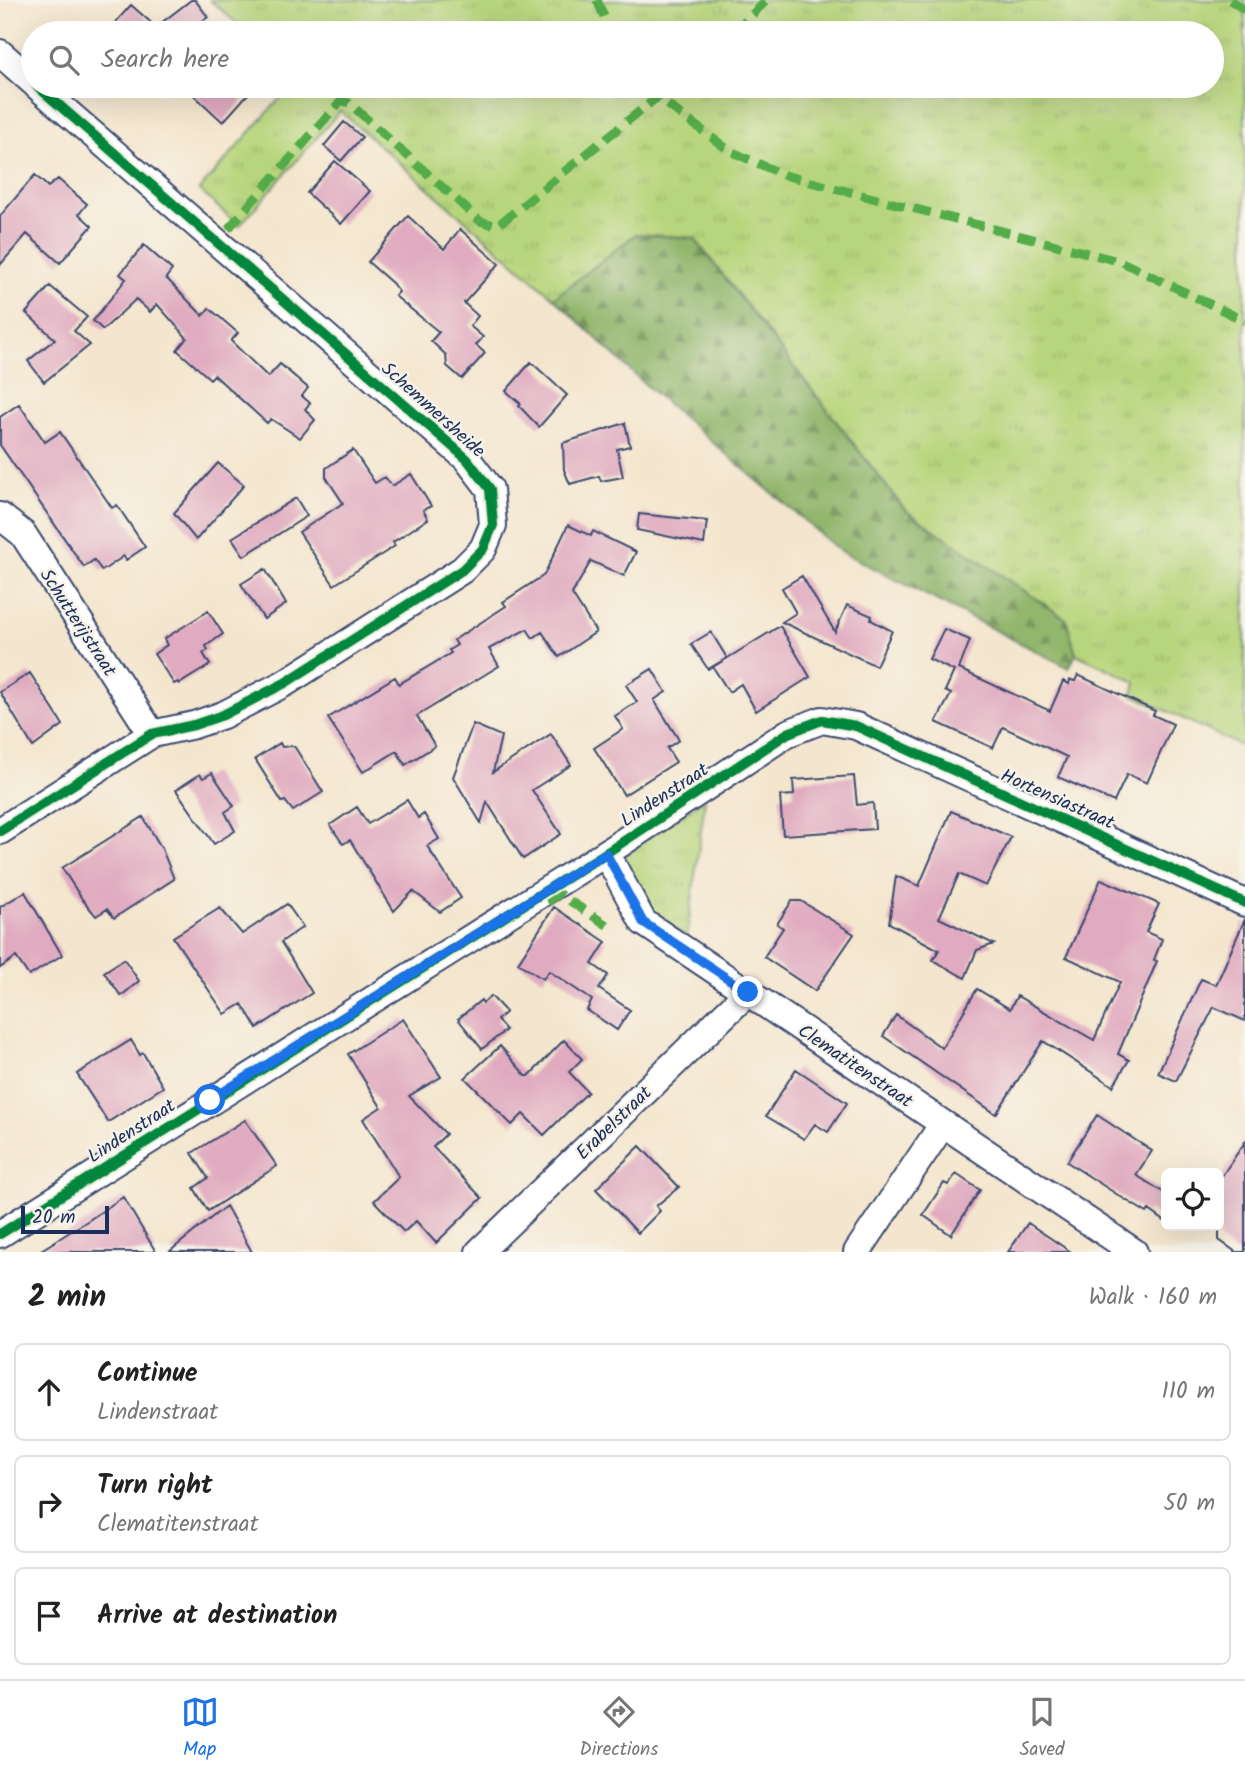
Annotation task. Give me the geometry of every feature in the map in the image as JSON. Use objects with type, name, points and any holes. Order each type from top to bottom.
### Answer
[{"type":"street","points":[[0,53],[21,71]]},
{"type":"street","name":"Schemmersheide","points":[[0,831],[152,734],[194,725],[223,715],[285,683],[462,570],[483,549],[493,525],[490,489],[467,459],[51,98]]},
{"type":"street","name":"Schutterijstraat","points":[[0,516],[23,534],[152,734]]},
{"type":"street","name":"Lindenstraat","points":[[0,1234],[606,853],[788,733],[822,720],[856,726]]},
{"type":"street","name":"Hortensiastraat","points":[[856,726],[1245,903]]},
{"type":"street","name":"Clematitenstraat","points":[[606,853],[643,922],[1134,1252]]},
{"type":"street","name":"Erabelstraat","points":[[479,1252],[748,992]]},
{"type":"street","points":[[857,1252],[943,1124]]},
{"type":"green space","points":[[210,0],[1245,0],[1245,748],[1133,695],[1136,682],[1076,654],[1066,619],[905,510],[694,238],[636,234],[554,298],[340,111],[239,226],[199,190],[280,98],[1224,98],[1224,21],[234,21]]},
{"type":"green space","points":[[636,234],[694,238],[905,510],[1066,619],[1076,654],[1069,668],[840,551],[650,389],[554,298]]},
{"type":"green space","points":[[705,800],[687,937],[654,915],[624,859],[635,843]]},
{"type":"building","points":[[191,0],[195,0],[208,17],[202,21],[164,21]]},
{"type":"building","points":[[131,5],[149,21],[117,21]]},
{"type":"building","points":[[197,98],[244,98],[223,122]]},
{"type":"building","points":[[344,122],[362,137],[341,161],[324,146]]},
{"type":"building","points":[[335,161],[370,191],[341,224],[307,193]]},
{"type":"building","points":[[35,175],[48,187],[58,179],[87,204],[79,214],[92,226],[60,263],[27,234],[0,265],[0,216]]},
{"type":"building","points":[[408,216],[444,249],[460,229],[499,264],[464,303],[478,316],[470,326],[483,337],[476,345],[485,353],[462,379],[447,366],[446,355],[431,341],[439,332],[395,296],[399,292],[392,283],[368,262]]},
{"type":"building","points":[[144,245],[172,270],[166,278],[203,316],[209,308],[238,333],[231,341],[268,377],[280,364],[308,388],[302,396],[310,403],[305,409],[315,420],[300,438],[271,419],[267,423],[214,375],[210,379],[177,350],[187,338],[157,304],[150,312],[136,299],[103,330],[93,321],[126,279],[120,274]]},
{"type":"building","points":[[50,286],[87,317],[74,331],[90,345],[44,382],[28,361],[55,339],[26,313]]},
{"type":"building","points":[[531,362],[567,395],[539,427],[519,406],[521,404],[506,391]]},
{"type":"building","points":[[19,404],[45,442],[60,432],[112,508],[117,505],[145,547],[126,560],[124,556],[102,571],[94,560],[84,567],[0,445],[0,417]]},
{"type":"building","points":[[625,423],[630,446],[617,449],[623,477],[601,481],[599,476],[570,484],[564,470],[563,443]]},
{"type":"building","points":[[353,450],[375,483],[385,477],[392,486],[411,474],[431,506],[423,510],[428,519],[393,542],[395,546],[334,585],[299,532],[343,503],[326,477],[326,468]]},
{"type":"building","points":[[218,463],[244,485],[196,540],[174,513]]},
{"type":"building","points":[[296,498],[307,516],[244,556],[232,538]]},
{"type":"building","points":[[639,514],[707,521],[704,544],[637,530]]},
{"type":"building","points":[[568,525],[591,536],[593,531],[636,552],[624,576],[591,561],[572,594],[596,632],[559,657],[542,632],[533,638],[527,629],[489,649],[499,666],[417,716],[435,746],[405,765],[397,751],[363,772],[328,718],[395,677],[399,684],[451,653],[449,650],[457,645],[454,640],[506,606],[503,602],[544,575]]},
{"type":"building","points":[[265,569],[286,604],[264,619],[241,584]]},
{"type":"building","points":[[802,576],[835,632],[847,605],[872,616],[871,620],[892,631],[876,666],[782,622],[796,613],[782,588]]},
{"type":"building","points":[[208,611],[223,634],[206,646],[208,650],[203,653],[210,665],[179,684],[174,684],[154,654],[167,645],[164,639]]},
{"type":"building","points":[[780,626],[810,677],[756,711],[741,684],[729,692],[713,667]]},
{"type":"building","points":[[944,629],[970,640],[959,669],[1050,711],[1063,681],[1069,684],[1070,680],[1075,681],[1078,675],[1155,711],[1153,715],[1173,724],[1147,783],[1127,774],[1114,802],[1058,777],[1067,757],[1003,727],[993,748],[936,722],[951,694],[945,691],[954,671],[929,659]]},
{"type":"building","points":[[711,632],[727,658],[708,669],[691,644]]},
{"type":"building","points":[[652,669],[666,692],[654,700],[679,740],[667,748],[676,762],[624,795],[594,748],[623,729],[615,716],[637,702],[626,685]]},
{"type":"building","points":[[30,673],[63,725],[33,747],[0,692]]},
{"type":"building","points":[[473,724],[501,736],[493,772],[551,734],[571,765],[532,790],[561,834],[523,859],[487,802],[481,823],[453,777]]},
{"type":"building","points":[[280,743],[282,747],[294,746],[323,792],[293,811],[285,801],[282,802],[255,759]]},
{"type":"building","points":[[212,773],[234,806],[225,812],[235,831],[214,844],[176,790],[200,774],[203,778]]},
{"type":"building","points":[[854,776],[857,805],[873,803],[875,829],[783,835],[780,796],[794,795],[793,780]]},
{"type":"building","points":[[407,800],[418,818],[424,814],[439,839],[427,846],[461,898],[440,912],[413,891],[394,911],[350,840],[343,844],[330,825],[357,807],[368,824]]},
{"type":"building","points":[[951,811],[1011,837],[986,886],[959,874],[939,918],[994,944],[977,950],[965,978],[933,960],[939,950],[889,923],[896,876],[919,886]]},
{"type":"building","points":[[143,817],[162,849],[174,879],[114,918],[107,909],[96,916],[62,868]]},
{"type":"building","points":[[1101,879],[1159,904],[1146,932],[1162,939],[1154,960],[1157,961],[1118,1054],[1129,1060],[1113,1086],[1043,1041],[996,1114],[883,1036],[896,1015],[942,1048],[977,989],[1010,1009],[1017,996],[1094,1040],[1120,982],[1066,957]]},
{"type":"building","points":[[25,892],[62,955],[29,976],[16,957],[0,968],[0,907]]},
{"type":"building","points":[[792,901],[801,901],[854,934],[815,991],[764,957],[783,928],[777,924]]},
{"type":"building","points":[[287,904],[303,927],[281,942],[312,993],[257,1028],[242,1004],[225,1014],[173,937],[220,908],[242,934]]},
{"type":"building","points":[[554,907],[606,942],[592,964],[608,975],[599,989],[630,1010],[617,1030],[587,1010],[592,1000],[549,971],[543,979],[518,963]]},
{"type":"building","points":[[1245,919],[1245,1021],[1214,1007],[1176,1081],[1158,1073],[1201,979],[1216,985]]},
{"type":"building","points":[[124,959],[139,981],[121,996],[104,972]]},
{"type":"building","points":[[491,996],[506,1012],[497,1020],[506,1030],[482,1049],[458,1019],[481,1000],[483,1003]]},
{"type":"building","points":[[403,1019],[441,1077],[409,1096],[446,1134],[433,1147],[482,1198],[436,1243],[416,1221],[404,1232],[374,1201],[399,1177],[363,1119],[381,1107],[348,1054]]},
{"type":"building","points":[[131,1040],[140,1055],[143,1053],[163,1087],[108,1122],[77,1074]]},
{"type":"building","points":[[564,1040],[582,1059],[569,1072],[588,1092],[544,1135],[523,1114],[512,1125],[465,1078],[500,1046],[526,1076],[529,1076]]},
{"type":"building","points":[[796,1069],[847,1103],[828,1132],[815,1124],[804,1139],[766,1116]]},
{"type":"building","points":[[1097,1115],[1152,1151],[1136,1175],[1161,1191],[1161,1218],[1149,1210],[1147,1213],[1067,1162]]},
{"type":"building","points":[[245,1120],[277,1166],[208,1211],[194,1188],[208,1178],[192,1153]]},
{"type":"building","points":[[1245,1142],[1245,1252],[1236,1252],[1219,1240],[1219,1231],[1224,1231],[1224,1173]]},
{"type":"building","points":[[640,1146],[679,1187],[656,1206],[660,1211],[638,1233],[596,1189]]},
{"type":"building","points":[[956,1174],[980,1190],[951,1235],[923,1215],[944,1183],[948,1185]]},
{"type":"building","points":[[123,1197],[156,1252],[38,1252],[89,1220]]},
{"type":"building","points":[[226,1206],[252,1252],[169,1252]]},
{"type":"building","points":[[1028,1223],[1071,1252],[1008,1252]]},
{"type":"marked path","points":[[597,0],[606,21]]},
{"type":"marked path","points":[[745,21],[767,0]]},
{"type":"marked path","points":[[1230,0],[1245,10]]},
{"type":"marked path","points":[[228,229],[342,100],[349,103],[480,221],[497,226],[656,98]]},
{"type":"marked path","points":[[658,98],[730,151],[784,175],[1122,262],[1245,321]]},
{"type":"marked path","points":[[547,902],[559,894],[613,929]]},
{"type":"cycle path","points":[[0,831],[152,734],[194,725],[223,715],[285,683],[462,570],[483,549],[493,525],[490,489],[467,459],[51,98]]},
{"type":"cycle path","points":[[0,1234],[606,853],[788,733],[822,720],[856,726],[1245,903]]},
{"type":"route","points":[[210,1100],[606,853],[643,922],[748,992]]}]
